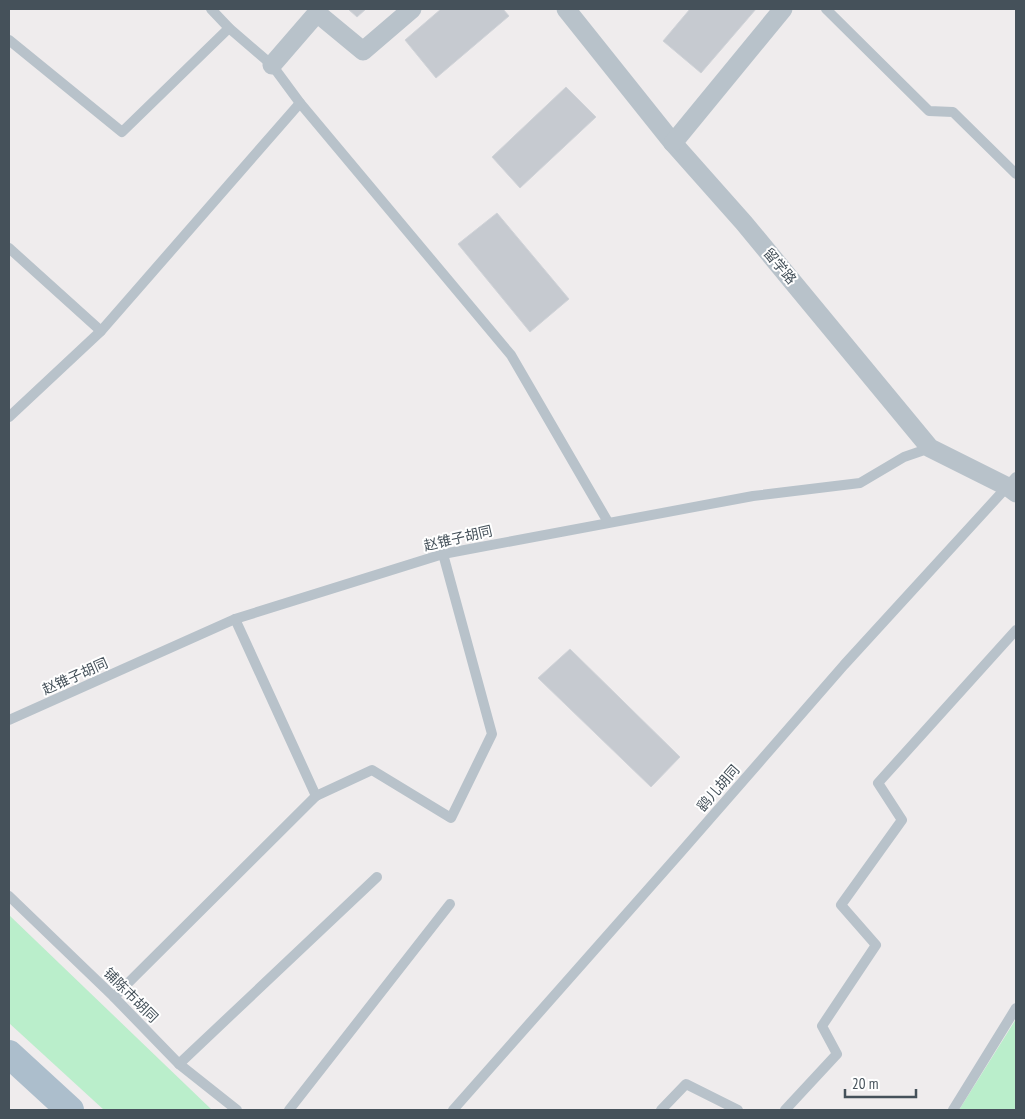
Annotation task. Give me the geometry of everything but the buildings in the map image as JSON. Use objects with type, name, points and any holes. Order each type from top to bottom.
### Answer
[{"type":"main road","points":[[9,1054],[70,1110]]},
{"type":"street","points":[[272,65],[316,11],[364,51],[412,9]]},
{"type":"street","name":"留学路","points":[[566,9],[674,143],[755,236],[930,448],[1013,486]]},
{"type":"street","points":[[674,143],[782,9]]},
{"type":"lane","points":[[211,9],[229,28],[272,65],[300,103],[511,355],[608,522]]},
{"type":"lane","points":[[826,9],[929,112],[952,112],[1016,174]]},
{"type":"lane","points":[[9,40],[122,132],[229,28]]},
{"type":"lane","points":[[9,417],[101,331],[300,103]]},
{"type":"lane","points":[[9,248],[101,331]]},
{"type":"lane","name":"赵锥子胡同","points":[[9,720],[235,619],[443,554],[753,496],[860,483],[904,457],[930,448]]},
{"type":"lane","name":"鹞儿胡同","points":[[453,1110],[844,665],[1013,486]]},
{"type":"lane","points":[[114,997],[316,796],[372,770],[451,818],[492,734],[443,554]]},
{"type":"lane","points":[[235,619],[316,796]]},
{"type":"lane","points":[[785,1110],[837,1054],[822,1026],[876,945],[842,905],[902,820],[878,783],[1016,630]]},
{"type":"lane","points":[[179,1064],[378,876]]},
{"type":"lane","name":"铺陈市胡同","points":[[9,896],[114,997],[179,1064],[236,1110]]},
{"type":"lane","points":[[289,1110],[450,904]]},
{"type":"lane","points":[[953,1110],[1016,1008]]},
{"type":"lane","points":[[661,1110],[686,1084],[738,1110]]},
{"type":"green space","points":[[9,915],[212,1110],[104,1110],[9,1023]]},
{"type":"green space","points":[[1016,1019],[1016,1110],[959,1110]]}]
